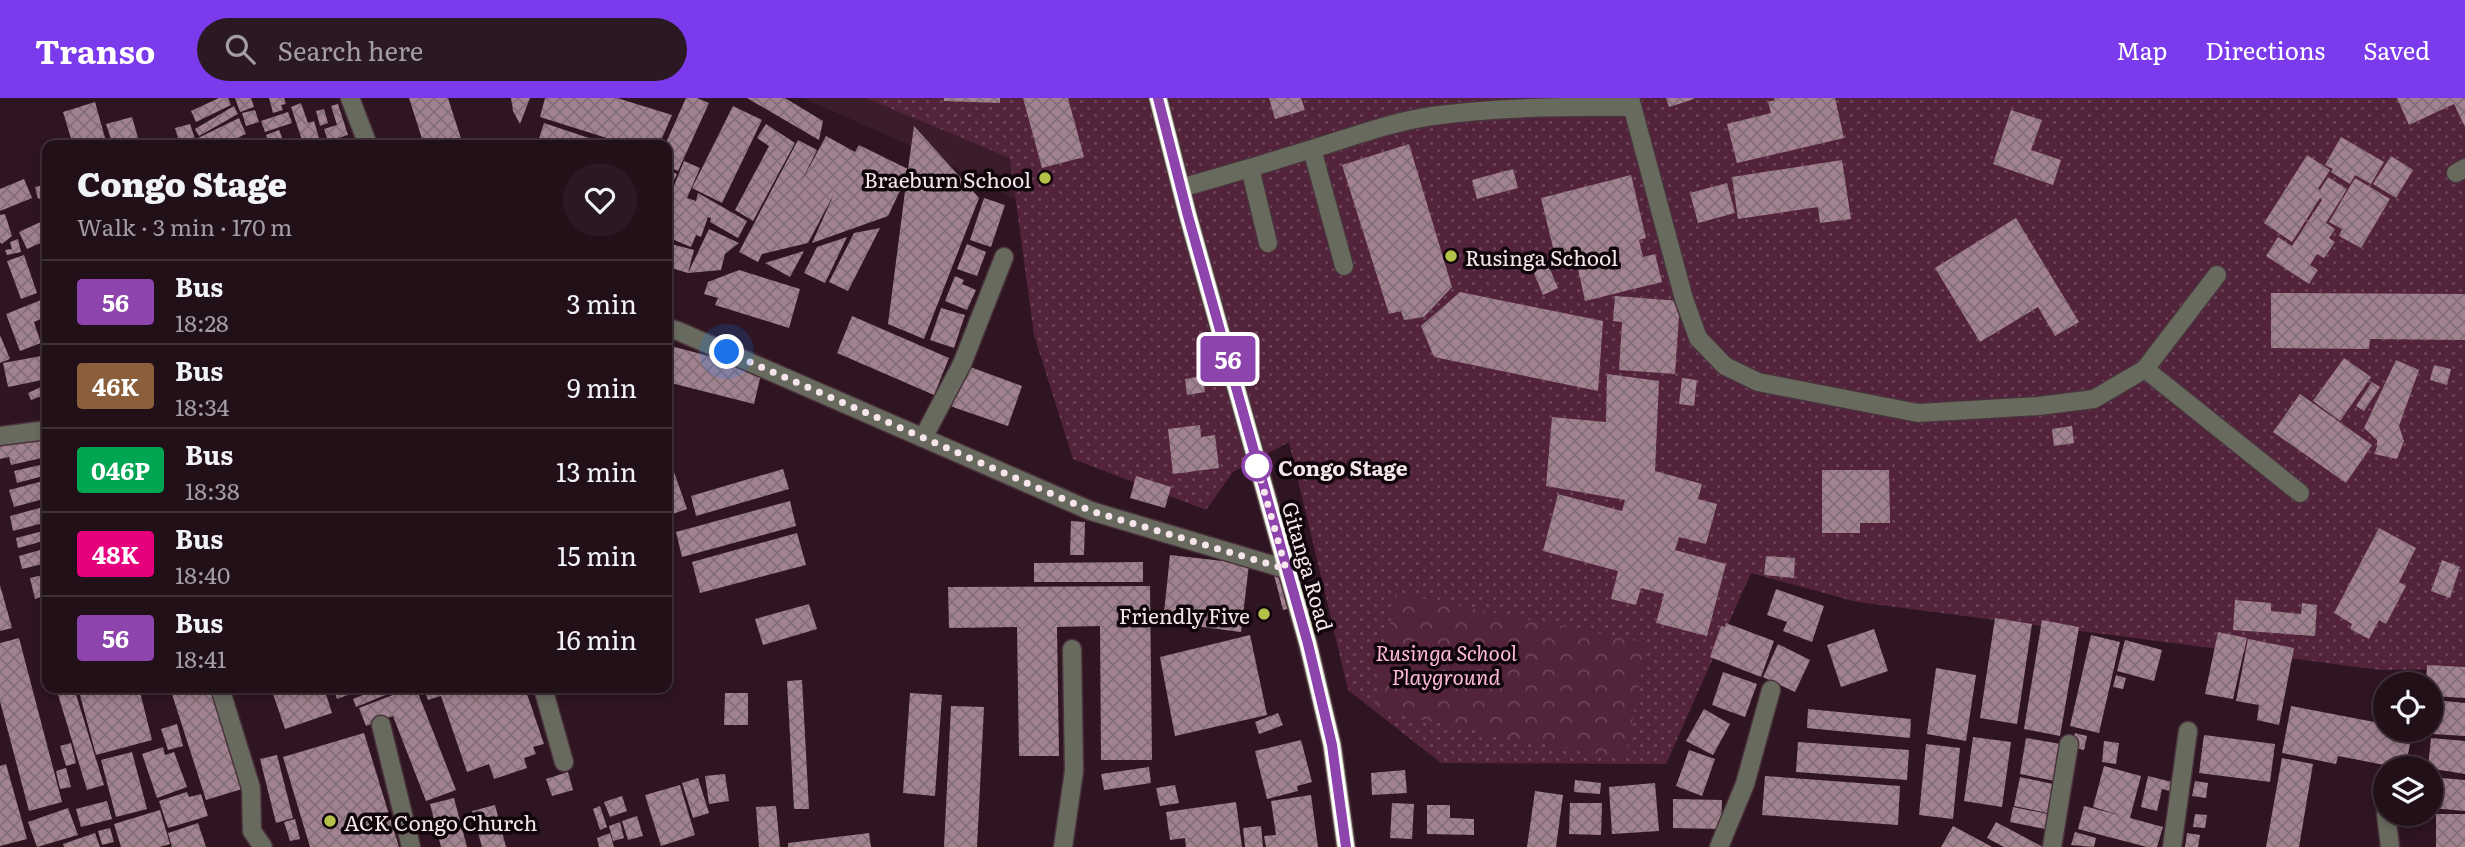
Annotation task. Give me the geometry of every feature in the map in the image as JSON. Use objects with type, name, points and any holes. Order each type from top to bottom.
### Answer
[{"type":"main road","name":"Gitanga Road","points":[[1158,98],[1308,644],[1332,745],[1346,847]]},
{"type":"street","points":[[350,98],[366,140]]},
{"type":"street","points":[[1181,188],[1388,125],[1432,116],[1631,102],[1684,299],[1698,338],[1725,366],[1758,382],[1918,413],[2039,406],[2094,399],[2145,369],[2217,275]]},
{"type":"street","points":[[1312,149],[1344,266]]},
{"type":"street","points":[[1250,168],[1268,243]]},
{"type":"street","points":[[923,438],[962,364],[1004,257]]},
{"type":"street","points":[[672,330],[1091,511],[1286,569]]},
{"type":"street","points":[[2145,369],[2300,493]]},
{"type":"street","points":[[0,436],[42,431]]},
{"type":"street","points":[[1063,847],[1074,771],[1072,649]]},
{"type":"street","points":[[1719,847],[1745,784],[1771,690]]},
{"type":"street","points":[[222,693],[251,788],[252,831],[262,847]]},
{"type":"street","points":[[544,693],[564,762]]},
{"type":"street","points":[[381,725],[411,847]]},
{"type":"street","points":[[2172,847],[2188,731]]},
{"type":"street","points":[[2052,847],[2069,744]]},
{"type":"street","points":[[2387,826],[2390,847]]},
{"type":"shaded area","name":"Braeburn School","points":[[803,98],[1094,98],[1124,256],[929,154]]},
{"type":"green space","points":[[866,98],[2465,98],[2465,669],[2380,670],[1857,602],[1751,573],[1666,764],[1441,763],[1348,690],[1289,442],[1233,472],[1206,510],[1073,459],[1034,335],[1010,158]]},
{"type":"green space","name":"Rusinga School Playground","points":[[1396,593],[1647,643],[1625,760],[1373,710]]},
{"type":"building","points":[[219,98],[228,98],[231,105],[196,122],[191,111]]},
{"type":"building","points":[[235,98],[251,98],[254,107],[240,112]]},
{"type":"building","points":[[269,98],[284,98],[286,104],[281,105],[283,110],[273,113]]},
{"type":"building","points":[[409,98],[448,98],[461,140],[422,140]]},
{"type":"building","points":[[511,98],[530,98],[520,124],[513,111]]},
{"type":"building","points":[[545,98],[617,98],[672,115],[661,140],[613,140],[540,117]]},
{"type":"building","points":[[686,98],[697,98],[709,103],[678,171],[672,168],[672,140],[667,140]]},
{"type":"building","points":[[747,98],[785,98],[823,121],[819,140]]},
{"type":"building","points":[[944,98],[1000,98],[1000,103],[944,101]]},
{"type":"building","points":[[1023,98],[1068,98],[1084,157],[1042,168]]},
{"type":"building","points":[[1269,98],[1301,98],[1305,110],[1275,119]]},
{"type":"building","points":[[1666,98],[1694,98],[1694,99],[1669,107]]},
{"type":"building","points":[[1774,98],[1835,98],[1844,138],[1737,163],[1727,124],[1771,113],[1768,102],[1775,100]]},
{"type":"building","points":[[2397,98],[2465,98],[2465,127],[2454,104],[2409,125]]},
{"type":"building","points":[[95,102],[106,140],[71,140],[63,112]]},
{"type":"building","points":[[301,103],[308,123],[314,121],[319,138],[302,140],[291,107]]},
{"type":"building","points":[[338,104],[348,135],[328,140],[324,129],[337,125],[331,106]]},
{"type":"building","points":[[234,106],[238,114],[199,136],[195,129]]},
{"type":"building","points":[[733,106],[762,120],[722,203],[692,188]]},
{"type":"building","points":[[324,109],[328,123],[320,126],[316,111]]},
{"type":"building","points":[[255,110],[259,122],[246,126],[242,113]]},
{"type":"building","points":[[2011,110],[2042,120],[2031,150],[2061,160],[2053,185],[1993,164]]},
{"type":"building","points":[[288,112],[292,123],[265,132],[261,121]]},
{"type":"building","points":[[132,117],[139,140],[111,140],[106,124]]},
{"type":"building","points":[[239,118],[246,134],[233,140],[198,138]]},
{"type":"building","points":[[544,123],[595,140],[539,140]]},
{"type":"building","points":[[190,124],[195,140],[179,140],[175,128]]},
{"type":"building","points":[[766,124],[795,143],[753,221],[735,210],[769,146],[757,138]]},
{"type":"building","points":[[914,126],[979,198],[924,339],[888,324],[907,176],[888,216],[812,243],[834,194],[808,243],[762,254],[758,262],[739,252],[798,140],[817,150],[800,184],[826,136],[855,152],[859,145],[908,169]]},
{"type":"building","points":[[279,130],[283,140],[268,140],[266,135]]},
{"type":"building","points":[[2341,137],[2384,162],[2371,184],[2355,175],[2350,184],[2325,165]]},
{"type":"building","points":[[1409,144],[1452,287],[1424,317],[1404,320],[1401,311],[1389,314],[1342,165]]},
{"type":"building","points":[[2307,155],[2330,170],[2318,189],[2320,190],[2328,177],[2347,189],[2326,223],[2335,229],[2329,238],[2335,242],[2324,258],[2317,254],[2310,265],[2318,270],[2309,284],[2266,256],[2278,237],[2292,246],[2322,200],[2320,198],[2292,242],[2264,223]]},
{"type":"building","points":[[2391,156],[2413,170],[2396,198],[2373,184]]},
{"type":"building","points":[[1842,160],[1851,219],[1820,223],[1818,207],[1738,219],[1732,177]]},
{"type":"building","points":[[684,161],[700,168],[687,198],[696,201],[698,193],[747,221],[738,238],[710,222],[711,218],[708,217],[701,237],[696,235],[691,247],[672,239],[672,191]]},
{"type":"building","points":[[1513,169],[1518,188],[1477,199],[1472,180]]},
{"type":"building","points":[[672,172],[677,174],[672,184]]},
{"type":"building","points":[[1631,175],[1646,238],[1639,240],[1643,257],[1655,254],[1662,282],[1585,301],[1578,269],[1584,268],[1581,254],[1556,260],[1541,198]]},
{"type":"building","points":[[2355,178],[2390,199],[2361,248],[2339,236],[2342,229],[2329,222]]},
{"type":"building","points":[[24,179],[32,198],[0,211],[0,189]]},
{"type":"building","points":[[1727,183],[1735,213],[1698,223],[1690,193]]},
{"type":"building","points":[[42,185],[42,198],[38,199],[35,187]]},
{"type":"building","points":[[984,198],[1005,205],[991,247],[970,240]]},
{"type":"building","points":[[5,214],[12,236],[2,244],[0,215]]},
{"type":"building","points":[[2016,218],[2079,322],[2055,336],[2038,307],[1980,342],[1935,268]]},
{"type":"building","points":[[42,221],[42,242],[27,249],[19,232]]},
{"type":"building","points":[[880,228],[848,291],[829,282],[854,233]]},
{"type":"building","points":[[709,229],[739,243],[725,254],[721,270],[688,273]]},
{"type":"building","points":[[847,237],[825,283],[804,273],[817,247]]},
{"type":"building","points":[[18,239],[21,252],[7,255],[5,250],[12,249],[10,242]]},
{"type":"building","points":[[672,244],[694,250],[688,273],[672,268]]},
{"type":"building","points":[[967,244],[986,252],[977,276],[957,269]]},
{"type":"building","points":[[804,251],[790,277],[765,263]]},
{"type":"building","points":[[24,255],[37,293],[21,299],[7,261]]},
{"type":"building","points":[[1548,265],[1558,288],[1543,295],[1533,271]]},
{"type":"building","points":[[739,270],[800,289],[789,328],[715,305],[718,298],[704,294],[708,282]]},
{"type":"building","points":[[955,276],[964,280],[962,284],[976,290],[967,310],[945,301]]},
{"type":"building","points":[[1460,292],[1603,321],[1598,391],[1434,357],[1421,326]]},
{"type":"building","points":[[2271,293],[2465,294],[2465,340],[2370,339],[2369,349],[2271,348]]},
{"type":"building","points":[[1615,296],[1680,301],[1675,374],[1619,370],[1622,322],[1613,321]]},
{"type":"building","points":[[41,300],[42,322],[41,319],[34,322],[41,343],[20,351],[6,314]]},
{"type":"building","points":[[941,308],[965,315],[954,348],[930,340]]},
{"type":"building","points":[[852,316],[949,358],[934,395],[837,353]]},
{"type":"building","points":[[0,335],[10,359],[0,363]]},
{"type":"building","points":[[672,346],[762,370],[754,404],[672,383]]},
{"type":"building","points":[[42,356],[42,380],[8,387],[3,363]]},
{"type":"building","points":[[2344,358],[2371,377],[2340,421],[2313,401]]},
{"type":"building","points":[[2396,360],[2419,370],[2399,426],[2404,441],[2397,459],[2374,454],[2377,440],[2364,428]]},
{"type":"building","points":[[962,364],[1022,386],[1008,426],[947,405]]},
{"type":"building","points":[[2434,365],[2451,369],[2447,385],[2430,380]]},
{"type":"building","points":[[1607,374],[1659,381],[1655,471],[1702,484],[1698,499],[1717,504],[1706,544],[1679,537],[1675,550],[1726,564],[1707,636],[1656,623],[1664,594],[1641,588],[1636,605],[1611,599],[1618,571],[1543,551],[1558,494],[1622,511],[1625,500],[1546,486],[1552,417],[1606,422]]},
{"type":"building","points":[[1203,376],[1205,392],[1187,395],[1185,379]]},
{"type":"building","points":[[1682,378],[1697,380],[1694,406],[1679,404]]},
{"type":"building","points":[[2372,382],[2380,387],[2364,411],[2356,406]]},
{"type":"building","points":[[42,386],[42,396],[31,400],[28,393]]},
{"type":"building","points":[[2300,394],[2372,445],[2346,483],[2273,432]]},
{"type":"building","points":[[1200,425],[1201,437],[1215,435],[1219,468],[1173,474],[1168,429]]},
{"type":"building","points":[[2072,426],[2074,443],[2054,446],[2052,429]]},
{"type":"building","points":[[40,433],[42,458],[11,465],[9,457],[0,459],[0,443]]},
{"type":"building","points":[[40,465],[42,476],[17,483],[14,471]]},
{"type":"building","points":[[672,466],[687,509],[672,514]]},
{"type":"building","points":[[783,469],[789,489],[696,516],[691,496]]},
{"type":"building","points":[[1822,470],[1889,470],[1890,523],[1860,523],[1860,533],[1822,533]]},
{"type":"building","points":[[1136,476],[1171,487],[1165,508],[1130,498]]},
{"type":"building","points":[[42,481],[42,499],[14,507],[9,490]]},
{"type":"building","points":[[790,501],[796,526],[682,557],[676,532]]},
{"type":"building","points":[[42,507],[42,523],[13,531],[10,516]]},
{"type":"building","points":[[1071,521],[1085,522],[1084,555],[1070,555]]},
{"type":"building","points":[[2379,528],[2416,548],[2399,582],[2406,586],[2386,624],[2379,620],[2369,639],[2350,629],[2352,624],[2334,613]]},
{"type":"building","points":[[42,531],[42,541],[18,548],[16,538]]},
{"type":"building","points":[[797,533],[806,565],[700,593],[692,562]]},
{"type":"building","points":[[42,549],[42,564],[22,569],[19,556]]},
{"type":"building","points":[[1170,555],[1249,564],[1241,632],[1163,622]]},
{"type":"building","points":[[1766,556],[1795,558],[1794,578],[1764,575]]},
{"type":"building","points":[[2442,560],[2460,567],[2450,598],[2431,591]]},
{"type":"building","points":[[1143,562],[1143,582],[1034,582],[1034,563]]},
{"type":"building","points":[[1286,572],[1295,607],[1283,610],[1274,575]]},
{"type":"building","points":[[42,575],[42,597],[35,599],[30,578]]},
{"type":"building","points":[[0,585],[12,628],[0,631]]},
{"type":"building","points":[[1150,586],[1152,760],[1101,760],[1100,626],[1057,627],[1059,756],[1019,756],[1017,627],[949,628],[948,587]]},
{"type":"building","points":[[1776,589],[1824,606],[1812,642],[1783,631],[1787,622],[1767,615]]},
{"type":"building","points":[[2235,600],[2271,603],[2271,611],[2301,614],[2302,603],[2317,605],[2315,636],[2233,630]]},
{"type":"building","points":[[809,604],[817,629],[763,645],[755,619]]},
{"type":"building","points":[[1995,618],[2032,624],[2017,724],[1980,718]]},
{"type":"building","points":[[2042,620],[2079,627],[2060,736],[2024,729]]},
{"type":"building","points":[[1726,623],[1774,641],[1761,677],[1710,657],[1721,626],[1725,627]]},
{"type":"building","points":[[1874,629],[1888,671],[1841,687],[1827,645]]},
{"type":"building","points":[[2218,632],[2247,638],[2233,699],[2205,694]]},
{"type":"building","points":[[1250,635],[1267,715],[1175,736],[1160,657]]},
{"type":"building","points":[[2091,635],[2120,642],[2099,733],[2070,726]]},
{"type":"building","points":[[19,638],[62,802],[29,811],[0,701],[0,643]]},
{"type":"building","points":[[2248,639],[2294,648],[2279,725],[2257,720],[2259,705],[2236,701]]},
{"type":"building","points":[[2125,640],[2162,650],[2154,681],[2117,671]]},
{"type":"building","points":[[1778,644],[1810,660],[1795,692],[1763,677]]},
{"type":"building","points":[[2427,665],[2465,667],[2465,698],[2443,697],[2443,672],[2427,672]]},
{"type":"building","points":[[1936,668],[1976,675],[1966,741],[1927,734]]},
{"type":"building","points":[[1723,672],[1757,684],[1745,717],[1712,705]]},
{"type":"building","points":[[2116,675],[2126,678],[2123,689],[2113,687]]},
{"type":"building","points":[[802,680],[809,809],[794,809],[787,681]]},
{"type":"building","points":[[58,693],[76,693],[104,785],[87,790]]},
{"type":"building","points":[[79,693],[140,693],[152,740],[96,755]]},
{"type":"building","points":[[172,693],[212,693],[242,789],[206,800]]},
{"type":"building","points":[[273,693],[326,693],[332,713],[285,729]]},
{"type":"building","points":[[335,693],[353,693],[337,699]]},
{"type":"building","points":[[368,693],[391,693],[356,707],[353,699]]},
{"type":"building","points":[[398,693],[418,693],[456,790],[426,801],[393,716],[366,726],[359,708]]},
{"type":"building","points":[[426,693],[527,693],[544,744],[533,747],[536,754],[524,758],[527,768],[494,779],[489,764],[467,772],[441,696],[428,700]]},
{"type":"building","points":[[725,693],[748,693],[748,725],[724,725]]},
{"type":"building","points":[[910,693],[942,695],[935,796],[903,793]]},
{"type":"building","points":[[2443,701],[2465,703],[2465,736],[2443,735]]},
{"type":"building","points":[[951,706],[984,707],[977,847],[944,847]]},
{"type":"building","points":[[2291,706],[2373,722],[2373,742],[2410,742],[2408,756],[2373,756],[2373,763],[2338,756],[2336,764],[2282,753]]},
{"type":"building","points":[[1704,709],[1730,724],[1713,755],[1686,741]]},
{"type":"building","points":[[1808,709],[1911,719],[1910,738],[1807,728]]},
{"type":"building","points":[[1278,713],[1283,725],[1259,734],[1255,722]]},
{"type":"building","points":[[177,724],[183,746],[168,750],[161,729]]},
{"type":"building","points":[[364,733],[399,847],[310,847],[283,757]]},
{"type":"building","points":[[2075,733],[2087,736],[2084,750],[2071,747]]},
{"type":"building","points":[[2204,735],[2275,744],[2270,782],[2199,773]]},
{"type":"building","points":[[1973,737],[2011,742],[2002,807],[1964,801]]},
{"type":"building","points":[[2026,738],[2061,744],[2055,781],[2020,774]]},
{"type":"building","points":[[2443,739],[2465,741],[2465,774],[2443,770],[2443,756],[2429,756],[2431,742],[2443,742]]},
{"type":"building","points":[[1301,740],[1312,782],[1297,786],[1298,791],[1267,799],[1255,751]]},
{"type":"building","points":[[2104,741],[2119,743],[2116,764],[2102,762]]},
{"type":"building","points":[[1798,742],[1909,750],[1907,780],[1796,772]]},
{"type":"building","points":[[71,743],[76,763],[66,766],[60,746]]},
{"type":"building","points":[[1926,744],[1960,748],[1953,819],[1919,815]]},
{"type":"building","points":[[163,747],[165,755],[174,752],[187,787],[157,798],[142,754]]},
{"type":"building","points":[[1689,750],[1715,759],[1702,796],[1676,786]]},
{"type":"building","points":[[132,752],[147,809],[116,817],[101,760]]},
{"type":"building","points":[[277,755],[293,818],[276,823],[260,759]]},
{"type":"building","points":[[2282,758],[2313,764],[2299,847],[2266,847]]},
{"type":"building","points":[[6,764],[27,839],[0,846],[0,766]]},
{"type":"building","points":[[2104,766],[2141,776],[2130,818],[2163,827],[2157,847],[2147,847],[2078,829],[2084,806],[2123,816],[2093,807]]},
{"type":"building","points":[[1149,767],[1151,783],[1104,790],[1101,774]]},
{"type":"building","points":[[66,768],[71,787],[60,789],[56,771]]},
{"type":"building","points":[[1405,770],[1407,793],[1372,795],[1371,773]]},
{"type":"building","points":[[568,772],[573,790],[552,796],[546,779]]},
{"type":"building","points":[[725,774],[729,801],[709,804],[705,776]]},
{"type":"building","points":[[1765,776],[1900,786],[1898,825],[1762,815]]},
{"type":"building","points":[[2148,776],[2172,782],[2170,791],[2162,789],[2157,811],[2141,807]]},
{"type":"building","points":[[2020,777],[2053,784],[2047,813],[2014,806]]},
{"type":"building","points":[[698,778],[709,813],[693,818],[682,783]]},
{"type":"building","points":[[2443,778],[2465,780],[2465,811],[2443,809]]},
{"type":"building","points":[[1575,780],[1601,783],[1600,794],[1574,792]]},
{"type":"building","points":[[2195,781],[2208,783],[2206,798],[2192,796]]},
{"type":"building","points":[[1655,783],[1659,831],[1612,834],[1609,787]]},
{"type":"building","points":[[680,785],[695,835],[661,846],[645,795]]},
{"type":"building","points":[[1175,785],[1179,803],[1160,806],[1156,788]]},
{"type":"building","points":[[1535,791],[1563,795],[1556,847],[1527,847]]},
{"type":"building","points":[[187,792],[189,797],[201,794],[208,816],[168,828],[159,801]]},
{"type":"building","points":[[1311,795],[1318,847],[1266,847],[1264,836],[1276,835],[1271,801]]},
{"type":"building","points":[[622,796],[627,811],[610,817],[604,802]]},
{"type":"building","points":[[454,798],[467,847],[441,847],[430,804]]},
{"type":"building","points":[[1673,799],[1722,800],[1721,829],[1673,828]]},
{"type":"building","points":[[107,801],[112,819],[81,827],[76,809]]},
{"type":"building","points":[[1236,802],[1242,847],[1186,847],[1185,838],[1170,840],[1166,812]]},
{"type":"building","points":[[1392,803],[1414,804],[1412,839],[1390,838]]},
{"type":"building","points":[[1570,803],[1602,803],[1601,835],[1569,834]]},
{"type":"building","points":[[495,805],[506,847],[482,847],[472,811]]},
{"type":"building","points":[[1427,805],[1450,805],[1450,818],[1474,819],[1474,835],[1427,834]]},
{"type":"building","points":[[600,806],[607,827],[600,830],[593,809]]},
{"type":"building","points":[[776,806],[780,847],[759,847],[756,807]]},
{"type":"building","points":[[2013,807],[2048,814],[2045,829],[2010,822]]},
{"type":"building","points":[[68,808],[78,835],[37,847],[28,822]]},
{"type":"building","points":[[160,810],[170,844],[160,847],[121,847],[114,824]]},
{"type":"building","points":[[2195,814],[2207,815],[2205,828],[2193,827]]},
{"type":"building","points":[[2443,814],[2465,814],[2465,847],[2436,847],[2436,826],[2443,826]]},
{"type":"building","points":[[637,816],[643,836],[628,840],[622,821]]},
{"type":"building","points":[[295,819],[300,839],[290,841],[284,822]]},
{"type":"building","points":[[620,822],[624,838],[613,841],[609,826]]},
{"type":"building","points":[[1996,822],[2043,847],[2004,847],[1987,838]]},
{"type":"building","points":[[198,823],[206,847],[172,847],[168,833]]},
{"type":"building","points":[[1261,826],[1263,847],[1245,847],[1243,828]]},
{"type":"building","points":[[1953,826],[1983,842],[1992,847],[1941,847]]},
{"type":"building","points":[[110,828],[114,842],[102,845],[98,831]]},
{"type":"building","points":[[2075,832],[2096,838],[2094,847],[2071,845]]},
{"type":"building","points":[[95,833],[100,847],[64,847],[63,844]]},
{"type":"building","points":[[610,833],[614,847],[599,847],[597,838]]},
{"type":"building","points":[[869,833],[871,847],[788,847],[788,843]]},
{"type":"building","points":[[2187,833],[2200,835],[2198,847],[2185,847]]},
{"type":"bus line","name":"56","points":[[1158,98],[1188,216],[1308,644],[1332,745],[1346,847]]},
{"type":"place","name":"Braeburn School","points":[[1045,178]]},
{"type":"place","name":"Rusinga School","points":[[1451,256]]},
{"type":"place","name":"Congo Stage","points":[[1257,466]]},
{"type":"place","name":"Friendly Five","points":[[1264,614]]},
{"type":"place","name":"ACK Congo Church","points":[[330,821]]},
{"type":"route","points":[[727,352],[1091,511],[1286,569],[1257,466]]}]
